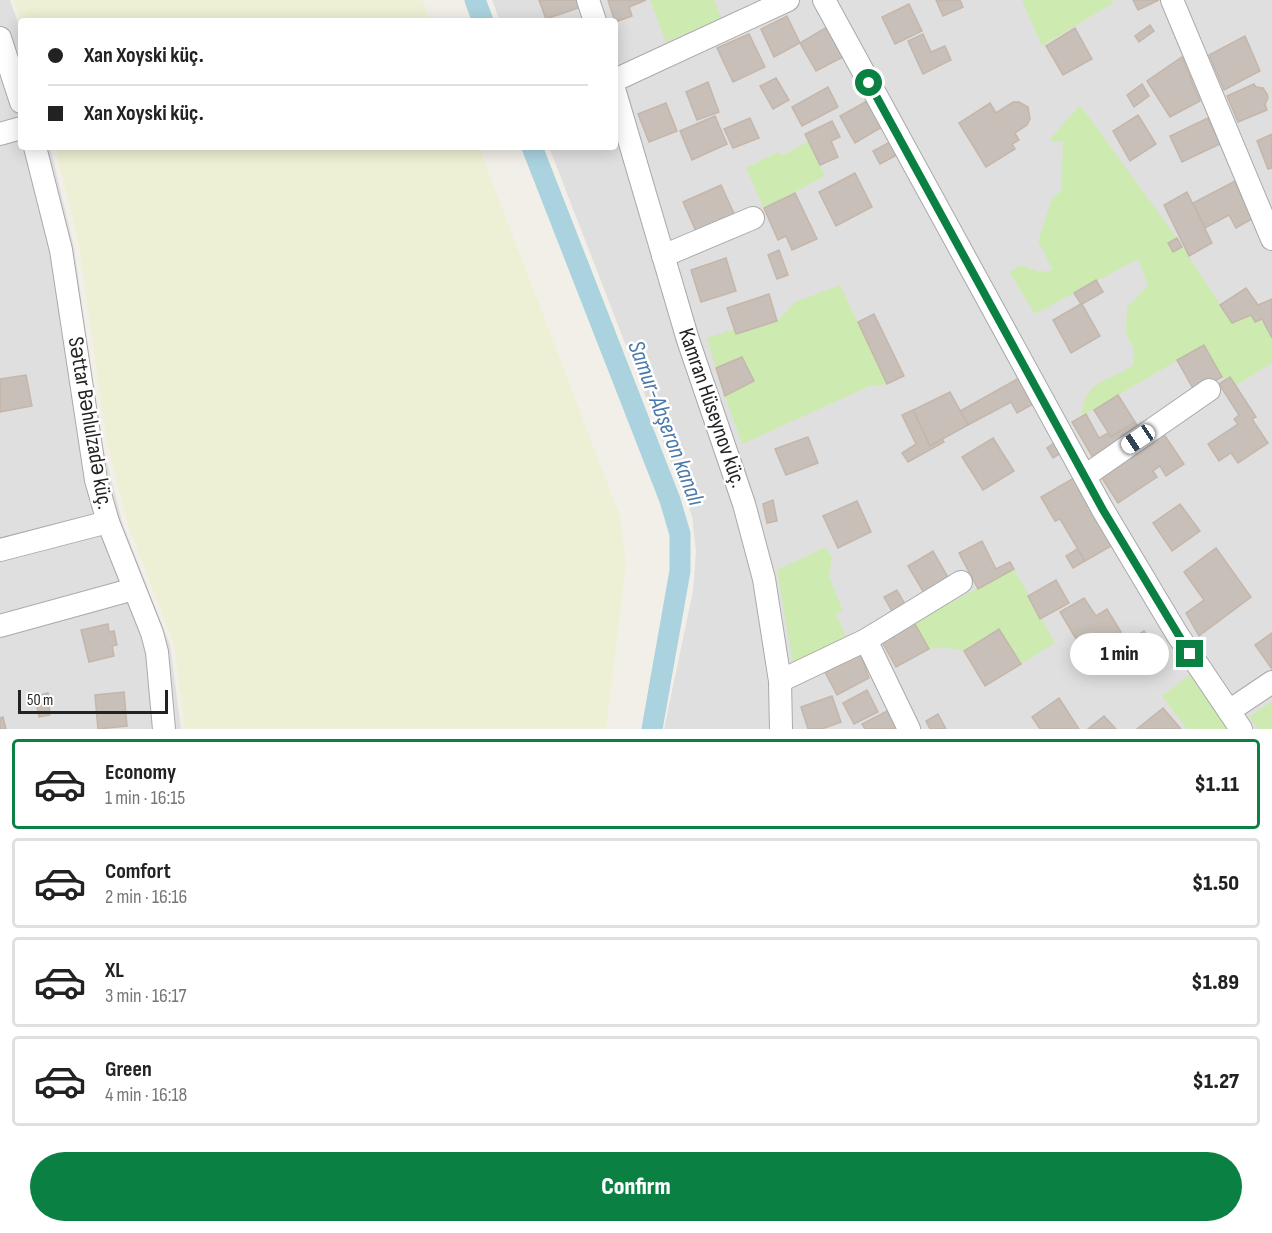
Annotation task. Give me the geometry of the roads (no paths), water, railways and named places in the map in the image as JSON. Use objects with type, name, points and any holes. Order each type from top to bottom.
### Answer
[{"type":"street","points":[[588,0],[594,18]]},
{"type":"street","points":[[824,0],[1084,476],[1177,634],[1235,720],[1272,682]]},
{"type":"street","points":[[1172,0],[1272,239]]},
{"type":"street","points":[[618,79],[774,3]]},
{"type":"street","points":[[0,38],[18,93]]},
{"type":"street","name":"Kamran Hüseynov küç.","points":[[618,102],[688,340],[744,504],[764,579],[780,681],[781,729]]},
{"type":"street","points":[[0,134],[18,129]]},
{"type":"street","name":"Səttar Bəhlulzadə küç.","points":[[36,150],[61,250],[96,480],[108,522],[152,633],[157,652],[164,729]]},
{"type":"street","points":[[663,256],[753,218]]},
{"type":"street","points":[[1084,476],[1209,390]]},
{"type":"street","points":[[0,550],[108,522]]},
{"type":"street","points":[[780,681],[866,640],[961,582]]},
{"type":"street","points":[[0,626],[134,589]]},
{"type":"street","points":[[866,640],[909,729]]},
{"type":"waterway","name":"Samur-Abşeron kanalı","points":[[475,0],[482,18]]},
{"type":"waterway","name":"Samur-Abşeron kanalı","points":[[533,150],[670,500],[680,534],[680,571],[652,729]]}]
